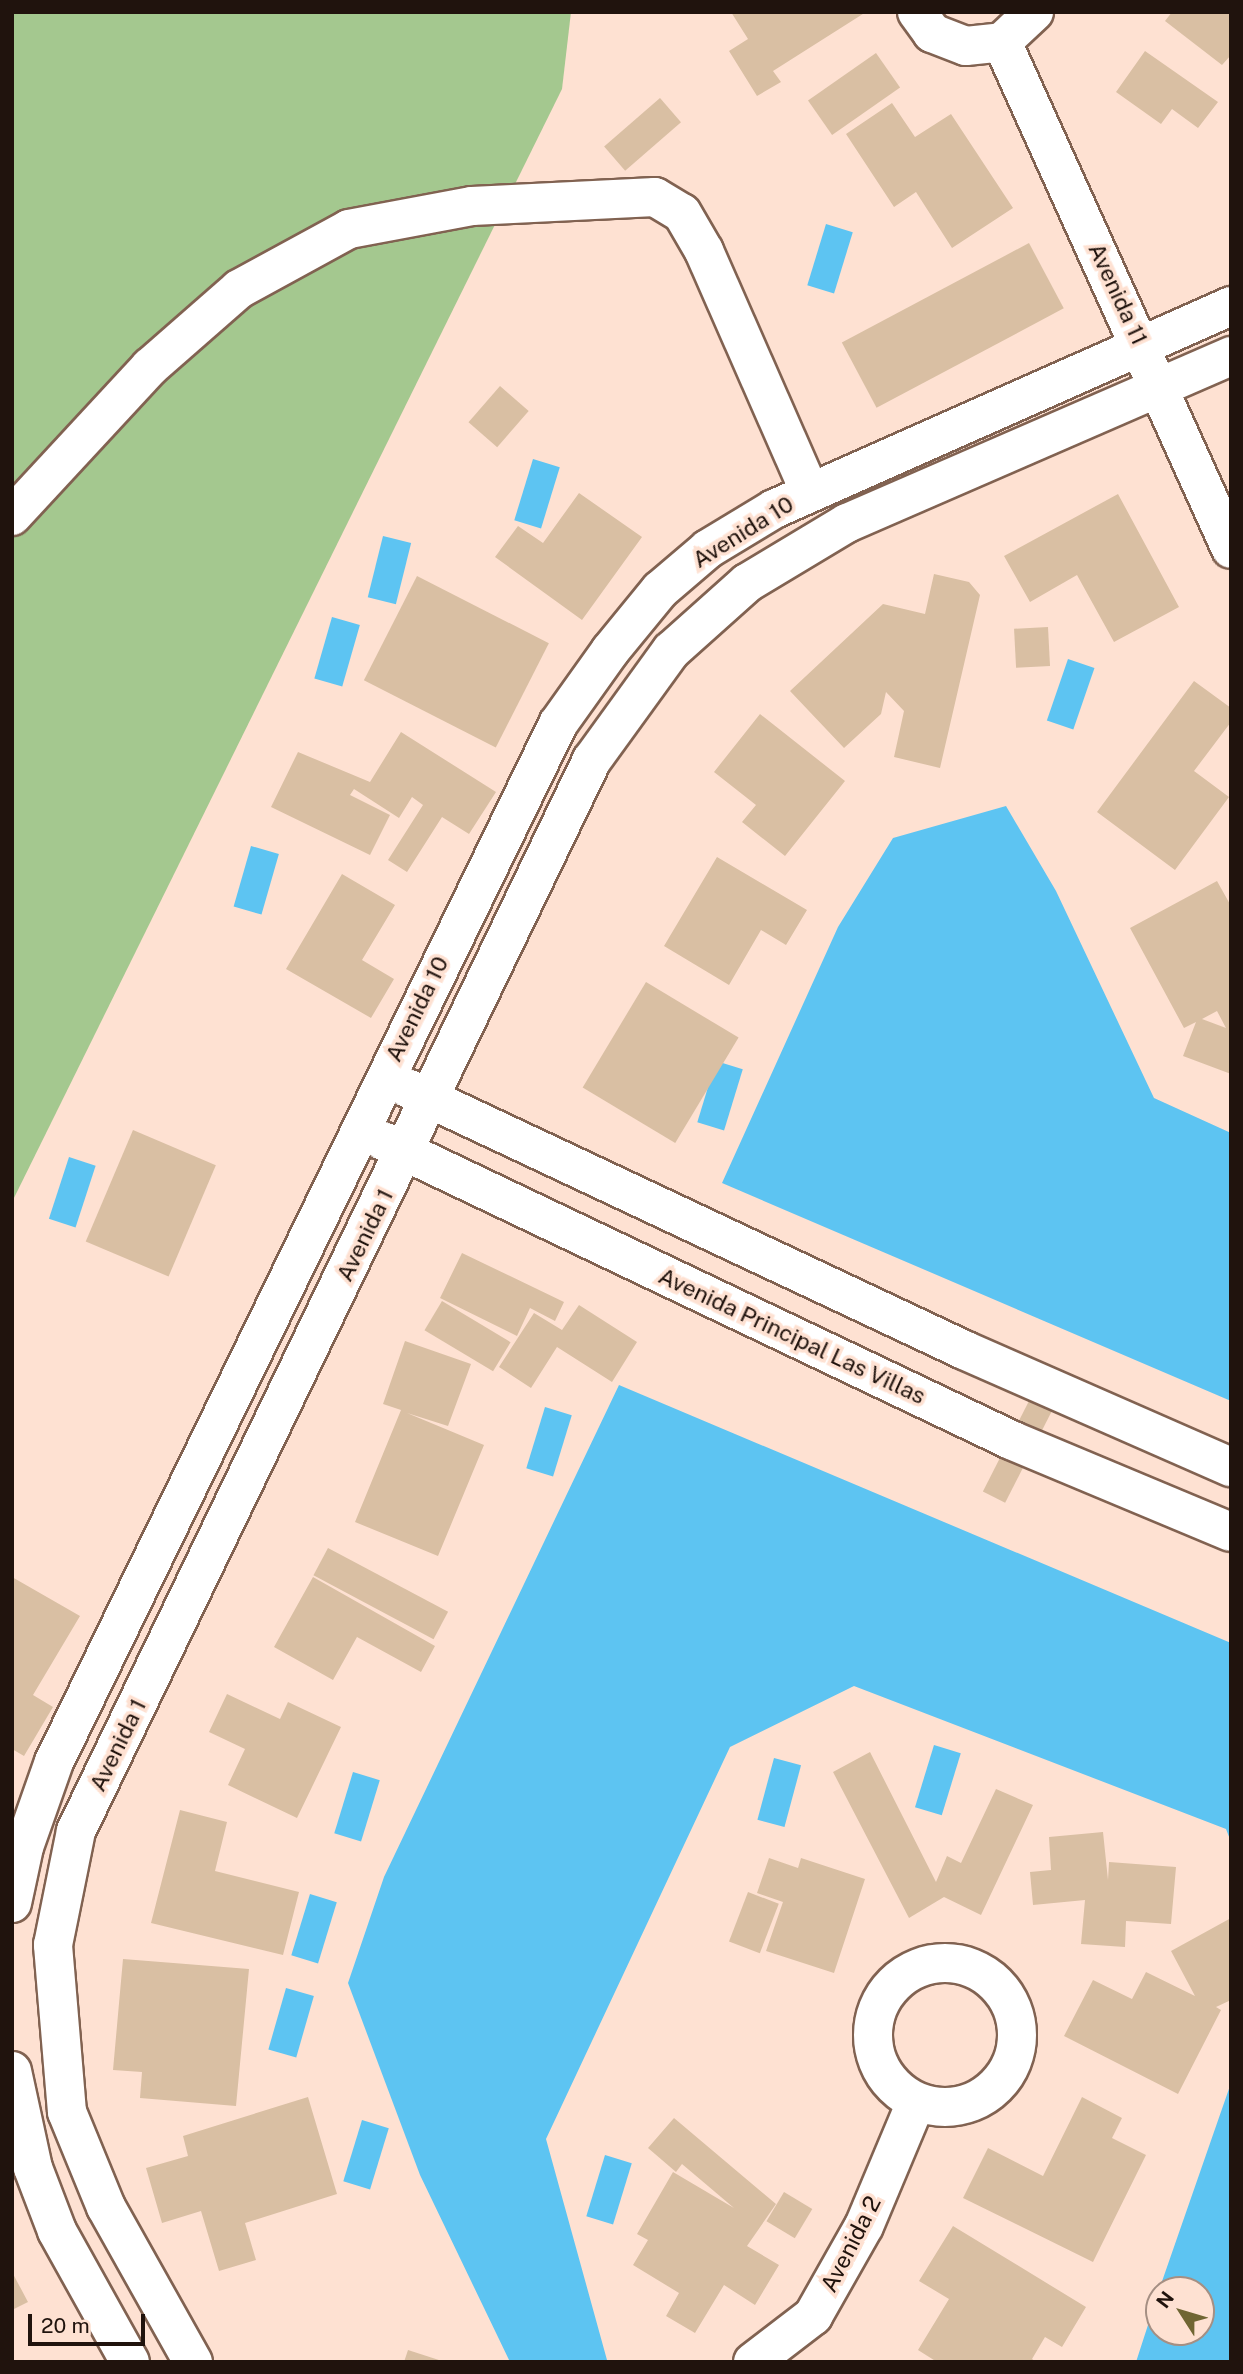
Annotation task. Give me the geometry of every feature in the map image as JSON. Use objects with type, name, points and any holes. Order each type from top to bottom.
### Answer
[{"type":"street","points":[[917,12],[932,33],[966,46],[1002,42],[1034,12]]},
{"type":"street","name":"Avenida 11","points":[[1002,42],[1143,347],[1231,549]]},
{"type":"street","points":[[12,516],[150,367],[239,289],[349,229],[472,206],[655,197],[682,213],[704,251],[810,492]]},
{"type":"street","name":"Avenida 10","points":[[359,1130],[558,724],[660,590],[708,549],[810,492],[1231,306]]},
{"type":"street","name":"Avenida 10","points":[[431,1100],[592,760],[671,651],[747,583],[848,523],[1231,356]]},
{"type":"street","points":[[590,679],[630,707]]},
{"type":"street","points":[[383,1077],[939,1338],[1231,1467]]},
{"type":"street","name":"Avenida 1","points":[[193,2362],[106,2207],[67,2112],[53,1945],[76,1831],[431,1100]]},
{"type":"street","points":[[12,1903],[24,1847],[54,1762],[359,1130]]},
{"type":"street","name":"Avenida Principal Las Villas","points":[[359,1130],[1011,1440],[1231,1532]]},
{"type":"street","points":[[12,2071],[33,2168],[57,2231],[130,2362]]},
{"type":"street","name":"Avenida 2","points":[[753,2362],[813,2316],[864,2227],[916,2102]]},
{"type":"green space","points":[[12,12],[571,12],[562,89],[12,1202]]},
{"type":"water","points":[[826,224],[853,232],[834,293],[807,285]]},
{"type":"water","points":[[533,459],[560,467],[541,528],[514,520]]},
{"type":"water","points":[[383,536],[411,543],[396,604],[368,597]]},
{"type":"water","points":[[332,617],[360,625],[342,687],[314,679]]},
{"type":"water","points":[[1068,659],[1094,668],[1073,730],[1047,720]]},
{"type":"water","points":[[1006,806],[1056,891],[1154,1098],[1231,1133],[1231,1401],[722,1183],[838,927],[893,838]]},
{"type":"water","points":[[251,846],[279,854],[262,915],[234,907]]},
{"type":"water","points":[[716,1061],[743,1069],[724,1130],[697,1122]]},
{"type":"water","points":[[69,1157],[96,1166],[76,1227],[49,1219]]},
{"type":"water","points":[[619,1385],[1231,1643],[1231,1842],[1226,1829],[854,1686],[730,1747],[546,2139],[607,2360],[510,2362],[420,2175],[348,1983],[384,1877]]},
{"type":"water","points":[[545,1407],[572,1415],[553,1476],[526,1468]]},
{"type":"water","points":[[934,1745],[961,1753],[942,1815],[915,1807]]},
{"type":"water","points":[[774,1758],[801,1765],[784,1827],[757,1820]]},
{"type":"water","points":[[353,1772],[380,1780],[361,1841],[334,1833]]},
{"type":"water","points":[[310,1894],[337,1902],[318,1963],[291,1955]]},
{"type":"water","points":[[286,1988],[314,1996],[296,2058],[268,2050]]},
{"type":"water","points":[[1231,2083],[1231,2362],[1136,2362],[1145,2334],[1145,2346],[1215,2346],[1215,2276],[1164,2276]]},
{"type":"water","points":[[362,2120],[389,2128],[370,2189],[343,2181]]},
{"type":"water","points":[[605,2155],[632,2163],[613,2224],[586,2216]]},
{"type":"building","points":[[731,12],[866,12],[773,71],[781,82],[757,96],[729,51],[748,39]]},
{"type":"building","points":[[1172,12],[1231,12],[1231,55],[1222,65],[1165,21]]},
{"type":"building","points":[[1145,51],[1218,102],[1198,128],[1172,109],[1161,124],[1116,92]]},
{"type":"building","points":[[876,53],[900,87],[832,135],[808,101]]},
{"type":"building","points":[[660,98],[681,122],[625,171],[604,147]]},
{"type":"building","points":[[892,103],[915,137],[951,114],[1013,208],[952,248],[916,192],[894,207],[846,134]]},
{"type":"building","points":[[1029,243],[1064,308],[877,408],[842,343]]},
{"type":"building","points":[[500,386],[529,411],[497,447],[469,422]]},
{"type":"building","points":[[579,493],[642,537],[582,620],[495,557],[518,526],[543,543]]},
{"type":"building","points":[[1118,494],[1179,607],[1114,642],[1077,575],[1030,602],[1004,556]]},
{"type":"building","points":[[934,574],[969,582],[980,595],[940,768],[894,757],[904,711],[886,692],[881,714],[844,748],[790,691],[883,604],[925,614]]},
{"type":"building","points":[[417,576],[549,643],[496,747],[364,680]]},
{"type":"building","points":[[1048,627],[1050,666],[1016,668],[1014,629]]},
{"type":"building","points":[[1194,681],[1231,708],[1231,722],[1194,771],[1229,797],[1175,870],[1097,812]]},
{"type":"building","points":[[760,714],[845,781],[785,856],[742,822],[756,805],[714,772]]},
{"type":"building","points":[[401,732],[496,792],[469,834],[442,817],[407,872],[388,860],[423,805],[412,797],[399,818],[354,789],[350,795],[390,815],[370,855],[271,807],[298,752],[370,782]]},
{"type":"building","points":[[717,857],[807,910],[786,945],[761,930],[729,985],[664,946]]},
{"type":"building","points":[[342,874],[395,905],[362,960],[394,979],[371,1018],[286,969]]},
{"type":"building","points":[[1217,881],[1231,906],[1231,1074],[1183,1056],[1196,1022],[1184,1028],[1130,928]],"holes":[[[1217,1011],[1226,1028],[1202,1019]]]},
{"type":"building","points":[[646,982],[739,1038],[675,1143],[583,1087]]},
{"type":"building","points":[[133,1130],[216,1165],[169,1277],[86,1241]]},
{"type":"building","points":[[462,1253],[564,1302],[555,1321],[530,1308],[517,1336],[440,1298]]},
{"type":"building","points":[[442,1301],[511,1342],[493,1371],[424,1330]]},
{"type":"building","points":[[579,1305],[637,1342],[612,1382],[557,1347],[531,1388],[499,1367],[534,1313],[562,1330]]},
{"type":"building","points":[[405,1341],[471,1364],[448,1426],[407,1413],[484,1445],[438,1556],[355,1522],[401,1410],[383,1404]]},
{"type":"building","points":[[1031,1397],[1053,1408],[1005,1503],[983,1491]]},
{"type":"building","points":[[328,1548],[448,1612],[434,1639],[313,1575]]},
{"type":"building","points":[[12,1577],[80,1616],[33,1695],[53,1707],[24,1756],[12,1749]]},
{"type":"building","points":[[313,1577],[435,1646],[421,1672],[357,1637],[333,1680],[274,1647]]},
{"type":"building","points":[[227,1694],[280,1719],[288,1702],[341,1727],[297,1818],[228,1785],[245,1749],[209,1732]]},
{"type":"building","points":[[870,1752],[936,1882],[947,1856],[961,1863],[996,1789],[1033,1805],[981,1915],[944,1897],[909,1918],[833,1772]]},
{"type":"building","points":[[180,1810],[227,1822],[215,1871],[299,1892],[283,1955],[151,1923]]},
{"type":"building","points":[[1103,1832],[1108,1880],[1109,1862],[1176,1867],[1171,1924],[1126,1921],[1125,1947],[1081,1944],[1085,1900],[1033,1905],[1030,1872],[1051,1870],[1049,1837]]},
{"type":"building","points":[[769,1858],[798,1868],[801,1858],[865,1879],[834,1973],[766,1951],[783,1902],[757,1893]]},
{"type":"building","points":[[748,1892],[779,1904],[760,1953],[729,1941]]},
{"type":"building","points":[[1231,1918],[1231,2000],[1216,2007],[1221,2010],[1178,2094],[1064,2036],[1093,1980],[1132,1999],[1146,1972],[1195,1996],[1171,1951]]},
{"type":"building","points":[[123,1959],[249,1969],[236,2106],[140,2098],[142,2072],[113,2070]]},
{"type":"building","points":[[308,2097],[337,2194],[245,2223],[256,2260],[219,2271],[201,2211],[162,2223],[146,2168],[188,2156],[183,2136]]},
{"type":"building","points":[[1082,2097],[1122,2118],[1112,2138],[1146,2155],[1093,2262],[963,2198],[988,2148],[1043,2176]]},
{"type":"building","points":[[674,2118],[776,2204],[747,2246],[779,2265],[755,2305],[724,2285],[695,2333],[666,2316],[679,2293],[633,2265],[648,2240],[637,2234],[673,2172],[734,2208],[682,2164],[676,2172],[648,2148]]},
{"type":"building","points":[[784,2192],[812,2209],[795,2238],[766,2221]]},
{"type":"building","points":[[953,2226],[1086,2307],[1062,2347],[1045,2337],[1032,2359],[1036,2362],[937,2362],[918,2350],[949,2299],[919,2281]]},
{"type":"building","points":[[12,2272],[28,2302],[12,2310]]},
{"type":"building","points":[[408,2350],[442,2361],[442,2362],[404,2362]]}]
